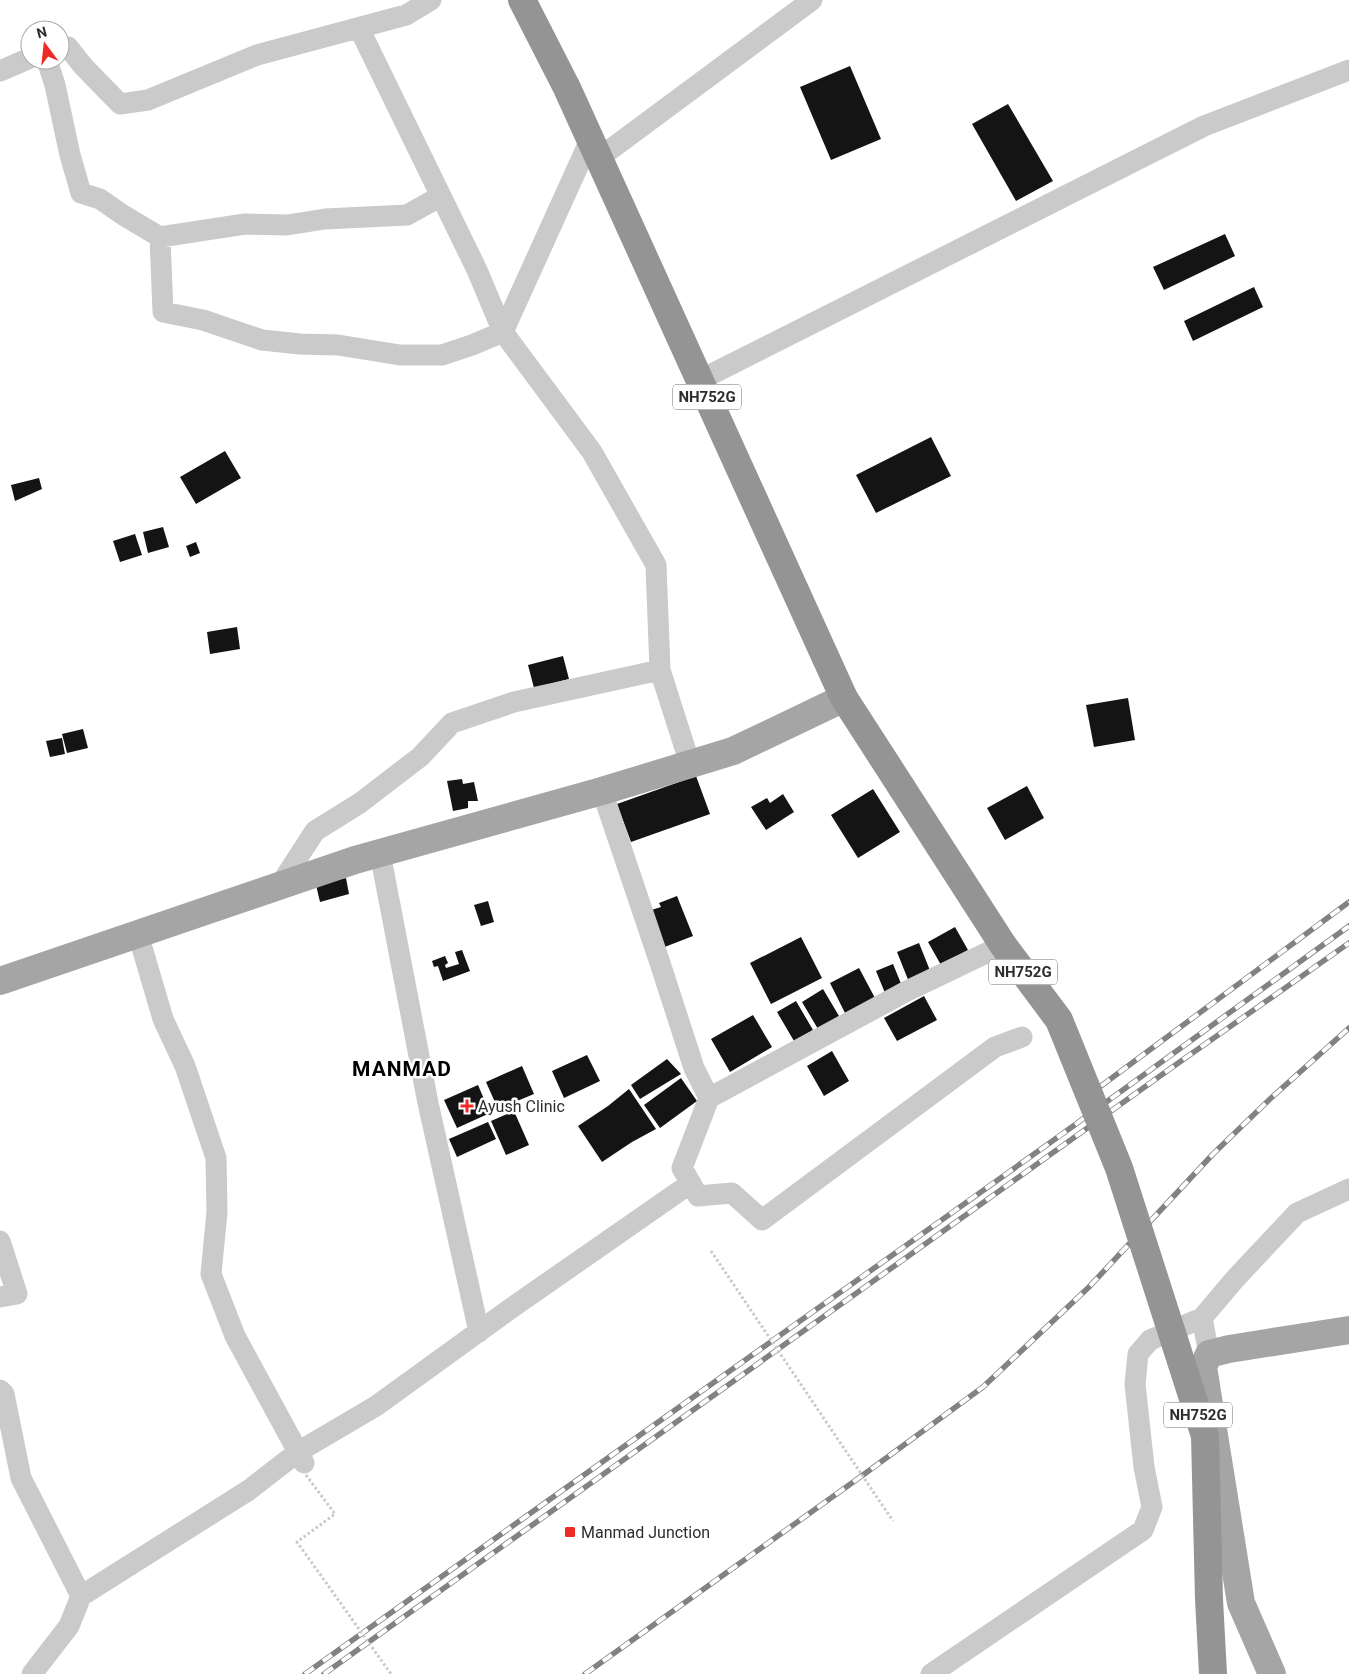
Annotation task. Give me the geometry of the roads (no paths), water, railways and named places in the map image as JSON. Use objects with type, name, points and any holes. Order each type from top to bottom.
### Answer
[{"type":"highway","name":"NH752G","points":[[522,0],[567,88],[844,698],[1003,945],[1059,1020],[1119,1168],[1205,1436],[1213,1674]]},
{"type":"main road","points":[[0,981],[280,885],[380,853],[602,791],[733,751],[844,698]]},
{"type":"main road","points":[[1272,1674],[1241,1603],[1203,1367],[1209,1354],[1229,1349],[1349,1330]]},
{"type":"street","points":[[70,50],[83,66],[120,104],[148,100],[257,55],[406,15],[432,0]]},
{"type":"street","points":[[160,237],[163,312],[203,320],[262,340],[338,345],[400,355],[442,354],[472,345],[503,332],[595,149],[812,0]]},
{"type":"street","points":[[360,28],[477,270],[503,332],[592,452],[656,565],[660,670],[690,764]]},
{"type":"street","points":[[0,71],[20,62]]},
{"type":"street","points":[[51,70],[81,193],[100,199],[123,216],[160,237],[245,224],[287,225],[326,219],[407,215],[441,196]]},
{"type":"street","points":[[700,380],[1204,126],[1349,70]]},
{"type":"street","points":[[280,885],[315,831],[360,803],[420,757],[452,723],[514,702],[660,670]]},
{"type":"street","points":[[602,791],[694,1068],[709,1098]]},
{"type":"street","points":[[380,853],[428,1103],[479,1332]]},
{"type":"street","points":[[138,934],[163,1019],[186,1066],[216,1158],[217,1212],[211,1274],[235,1336],[302,1463]]},
{"type":"street","points":[[1003,945],[907,991],[709,1098],[682,1168],[698,1196],[732,1193],[762,1220],[995,1047],[1022,1037]]},
{"type":"street","points":[[32,1674],[70,1626],[81,1596],[249,1490],[302,1463],[376,1406],[691,1183]]},
{"type":"street","points":[[931,1674],[1143,1530],[1152,1507],[1144,1467],[1135,1384],[1138,1354],[1150,1340],[1202,1318],[1235,1279],[1297,1213],[1349,1189]]},
{"type":"street","points":[[0,1241],[17,1294],[0,1297]]},
{"type":"street","points":[[1202,1318],[1209,1354]]},
{"type":"street","points":[[0,1390],[4,1394],[21,1478],[81,1596]]},
{"type":"railway","points":[[1101,1086],[1349,902]]},
{"type":"railway","points":[[305,1674],[1058,1137],[1349,926]]},
{"type":"railway","points":[[324,1674],[1349,943]]},
{"type":"railway","points":[[585,1674],[983,1387],[1089,1287],[1213,1154],[1270,1099],[1349,1028]]},
{"type":"place","name":"Ayush Clinic","points":[[467,1106]]},
{"type":"place","name":"Manmad Junction","points":[[570,1532]]},
{"type":"district","name":"MANMAD","points":[[402,1069]]}]
